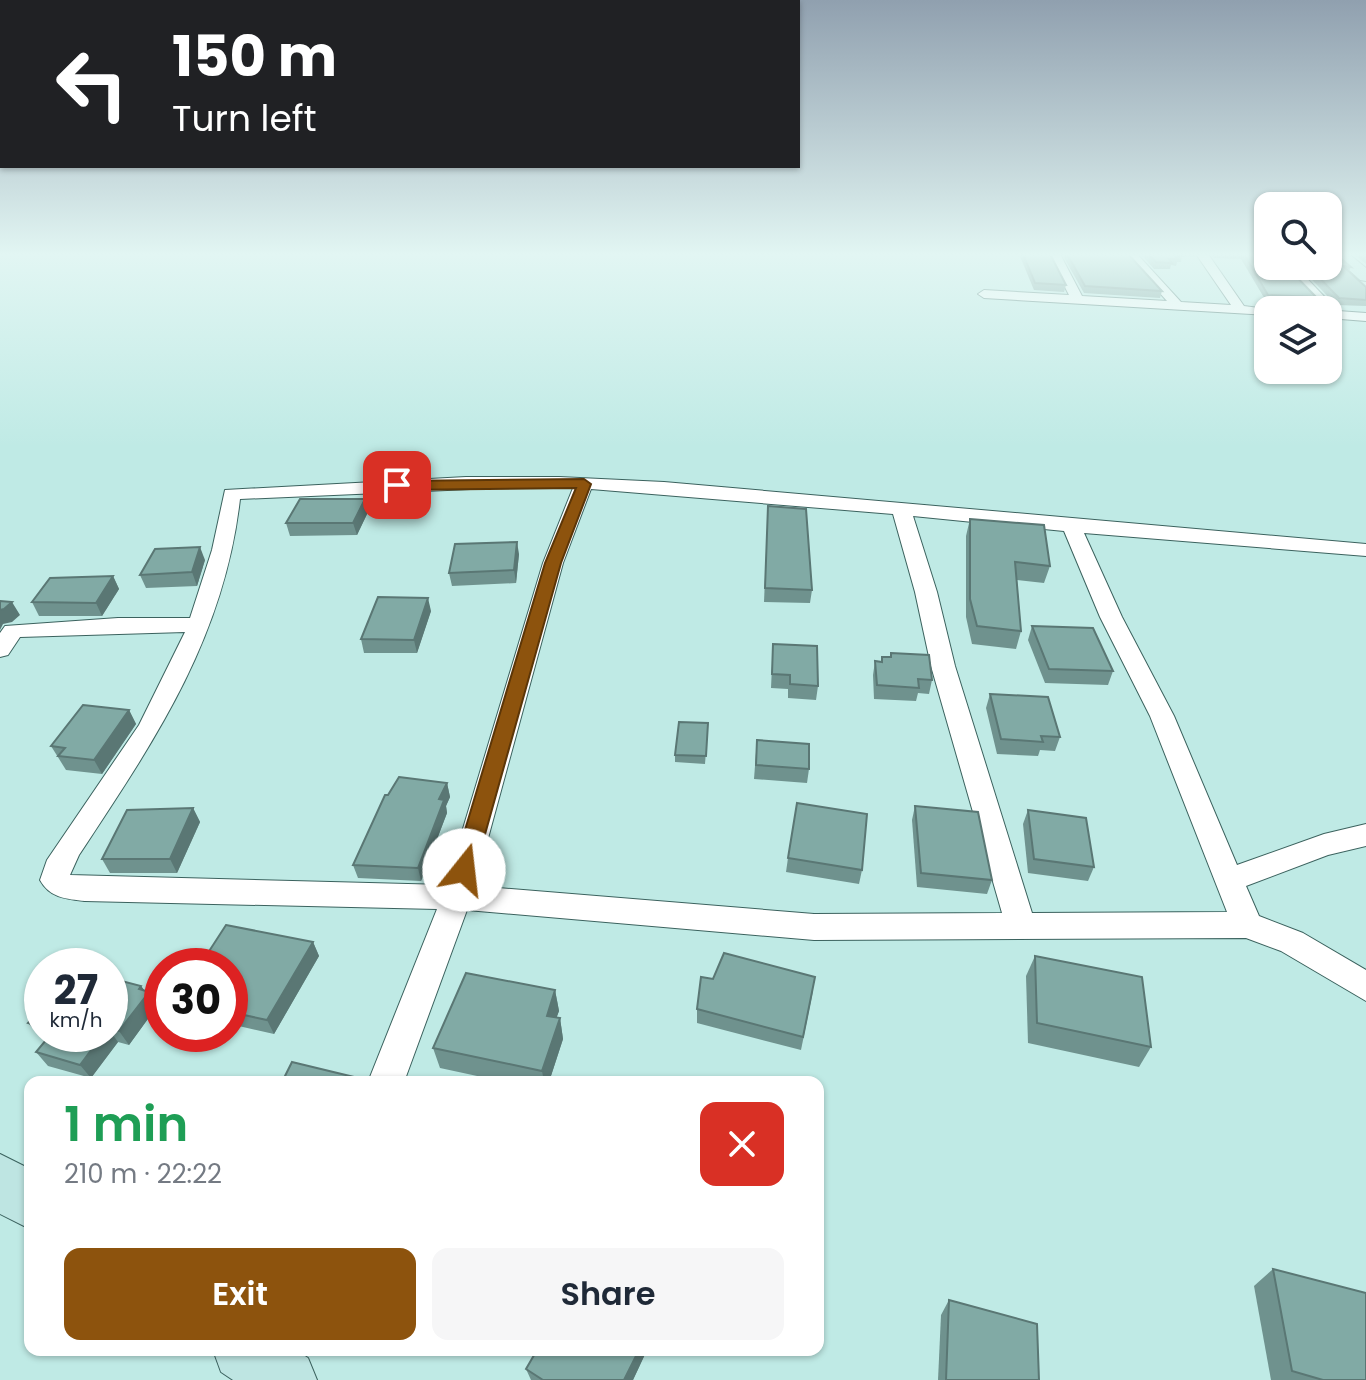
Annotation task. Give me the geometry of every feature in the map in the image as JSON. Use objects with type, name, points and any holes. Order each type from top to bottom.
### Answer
[{"type":"street","points":[[1366,550],[1261,539],[1071,526],[752,494],[584,484],[443,484],[231,494],[228,527],[200,625],[160,711],[69,847],[57,868],[55,880],[62,886],[85,889],[457,897],[814,927],[1247,925],[1292,942],[1366,987]]},
{"type":"street","points":[[388,1076],[457,897],[553,563],[584,484]]},
{"type":"street","points":[[901,508],[926,592],[943,666],[1020,924]]},
{"type":"street","points":[[1071,526],[1111,617],[1162,716],[1247,925]]},
{"type":"street","points":[[0,650],[13,631],[118,625],[200,625]]},
{"type":"street","points":[[1229,880],[1324,845],[1366,835]]},
{"type":"street","points":[[0,1181],[24,1198]]},
{"type":"building","points":[[300,499],[365,499],[353,523],[286,523]]},
{"type":"building","points":[[768,506],[806,509],[812,590],[765,588]]},
{"type":"building","points":[[970,519],[1044,525],[1050,566],[1015,562],[1021,631],[977,626],[970,599]]},
{"type":"building","points":[[517,542],[514,570],[449,573],[455,544]]},
{"type":"building","points":[[200,547],[192,572],[140,575],[155,549]]},
{"type":"building","points":[[113,576],[96,603],[32,602],[50,578]]},
{"type":"building","points":[[378,597],[428,598],[414,640],[361,639]]},
{"type":"building","points":[[0,601],[12,602],[0,610]]},
{"type":"building","points":[[1032,626],[1093,628],[1113,671],[1049,669]]},
{"type":"building","points":[[773,644],[817,646],[818,686],[790,684],[790,675],[772,674]]},
{"type":"building","points":[[891,653],[929,655],[932,680],[918,679],[919,688],[877,685],[875,661],[882,662],[882,657],[891,657]]},
{"type":"building","points":[[990,694],[1048,697],[1060,737],[1041,736],[1043,742],[1001,739]]},
{"type":"building","points":[[83,705],[129,710],[94,760],[58,756],[65,748],[51,746]]},
{"type":"building","points":[[679,722],[708,723],[706,756],[675,755]]},
{"type":"building","points":[[757,740],[809,744],[809,769],[756,765]]},
{"type":"building","points":[[399,777],[447,783],[439,799],[444,800],[418,868],[353,865],[385,795]]},
{"type":"building","points":[[797,803],[867,814],[862,870],[788,858]]},
{"type":"building","points":[[915,806],[978,812],[992,880],[921,873]]},
{"type":"building","points":[[193,808],[170,859],[102,859],[127,810]]},
{"type":"building","points":[[1028,810],[1086,818],[1094,867],[1034,859]]},
{"type":"building","points":[[226,925],[313,942],[267,1020],[248,1016],[248,948],[211,948]]},
{"type":"building","points":[[724,953],[815,977],[803,1037],[697,1009],[701,977],[713,979]]},
{"type":"building","points":[[1035,956],[1142,977],[1151,1047],[1037,1023]]},
{"type":"building","points":[[466,973],[555,990],[547,1016],[560,1018],[542,1071],[433,1048]]},
{"type":"building","points":[[128,983],[141,986],[139,989],[144,990],[144,998],[128,1019]]},
{"type":"building","points":[[36,1052],[90,1052],[80,1065]]},
{"type":"building","points":[[292,1062],[350,1076],[285,1076]]},
{"type":"building","points":[[1273,1269],[1366,1293],[1366,1380],[1323,1380],[1292,1371]]},
{"type":"building","points":[[949,1300],[1037,1324],[1039,1380],[946,1380]]},
{"type":"building","points":[[534,1356],[636,1356],[624,1380],[543,1380],[526,1369]]},
{"type":"route","points":[[397,485],[584,484],[553,563],[464,870]]}]
